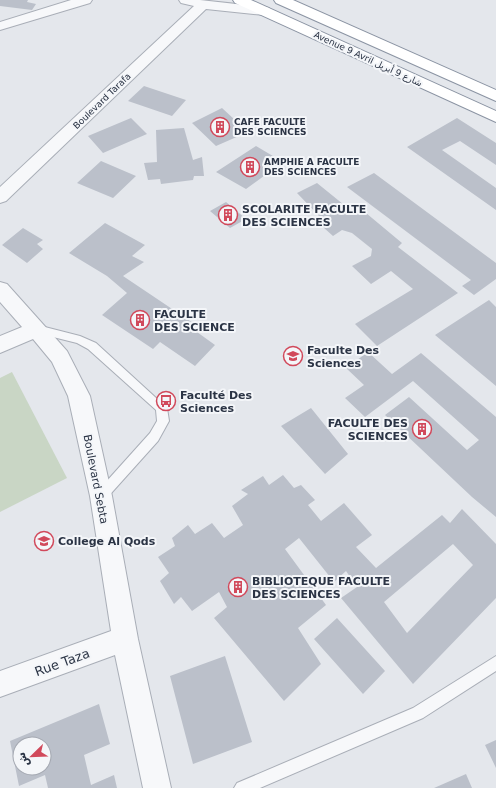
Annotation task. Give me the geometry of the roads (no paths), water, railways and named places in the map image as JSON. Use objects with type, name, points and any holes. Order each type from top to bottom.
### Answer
[{"type":"highway","name":"Avenue 9 Avril شارع 9 أبريل","points":[[240,0],[496,117]]},
{"type":"highway","name":"Avenue 9 Avril شارع 9 أبريل","points":[[281,0],[496,96]]},
{"type":"street","points":[[0,26],[85,0]]},
{"type":"street","points":[[186,0],[203,5],[264,11]]},
{"type":"street","name":"Boulevard Tarafa","points":[[0,197],[203,5]]},
{"type":"street","name":"Boulevard Sebta","points":[[0,289],[37,329],[60,357],[77,391],[100,496],[125,639],[157,788]]},
{"type":"street","points":[[0,345],[37,329]]},
{"type":"street","name":"Rue Taza","points":[[0,684],[125,639]]},
{"type":"lane","points":[[37,329],[80,340],[92,346],[161,408],[162,421],[159,430],[100,496]]},
{"type":"lane","points":[[242,788],[405,720],[437,702],[496,663]]},
{"type":"place","name":"CAFE FACULTE DES SCIENCES","points":[[220,127]]},
{"type":"place","name":"AMPHIE A FACULTE DES SCIENCES","points":[[250,167]]},
{"type":"place","name":"SCOLARITE FACULTE DES SCIENCES","points":[[228,215]]},
{"type":"place","name":"FACULTE DES SCIENCE","points":[[140,320]]},
{"type":"place","name":"Faculte Des Sciences","points":[[293,356]]},
{"type":"place","name":"Faculté Des Sciences","points":[[166,401]]},
{"type":"place","name":"FACULTE DES SCIENCES","points":[[422,429]]},
{"type":"place","name":"College Al Qods","points":[[44,541]]},
{"type":"place","name":"BIBLIOTEQUE FACULTE DES SCIENCES","points":[[238,587]]}]
